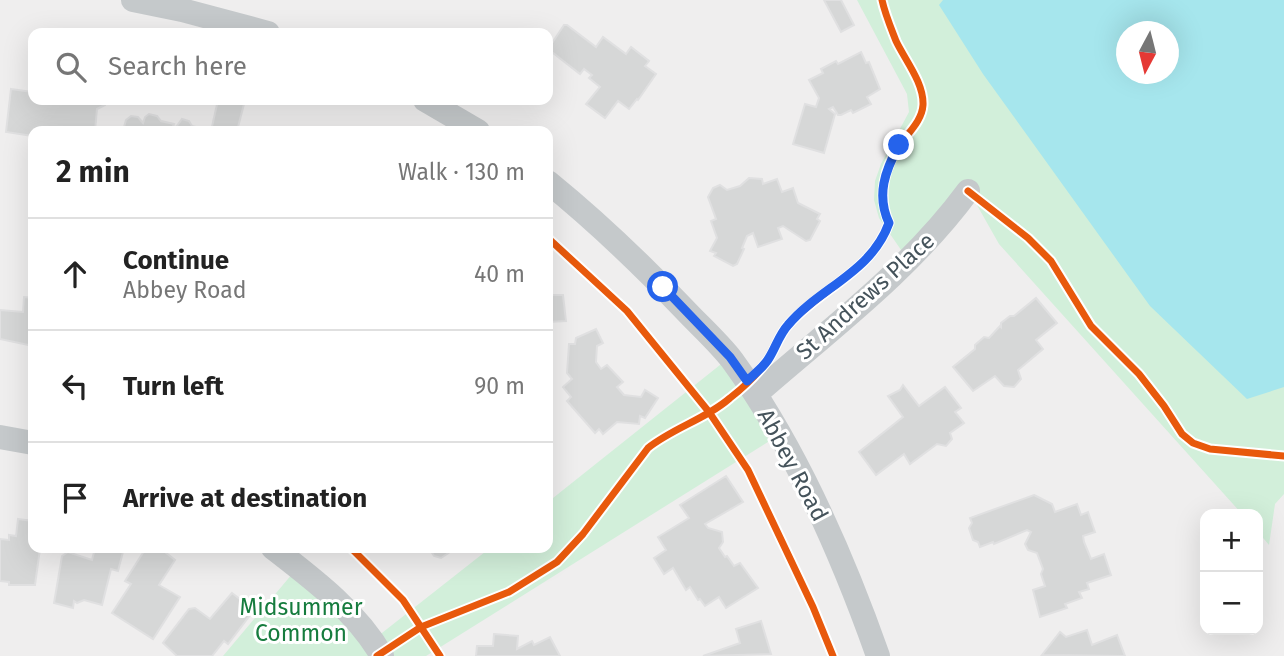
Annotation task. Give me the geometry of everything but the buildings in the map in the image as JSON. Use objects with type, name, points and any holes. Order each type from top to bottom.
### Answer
[{"type":"street","points":[[133,0],[249,28]]},
{"type":"street","points":[[434,105],[469,126]]},
{"type":"street","name":"Abbey Road","points":[[553,186],[592,218],[730,357],[755,394],[818,510],[853,586],[878,656]]},
{"type":"street","name":"St Andrews Place","points":[[755,394],[908,261],[933,237],[968,191]]},
{"type":"street","points":[[0,437],[28,442]]},
{"type":"street","points":[[279,553],[321,585],[373,640],[382,656]]},
{"type":"green space","points":[[857,0],[1284,0],[1284,494],[1275,504],[1269,545],[1263,538],[1263,509],[1238,509],[999,244],[969,191],[908,260],[879,218],[874,200],[875,181],[881,164],[909,112],[907,94]]},
{"type":"green space","name":"Midsummer Common","points":[[730,357],[779,435],[426,656],[223,656],[298,567],[373,640],[484,553],[553,553],[553,498]]},
{"type":"water","points":[[943,0],[1284,0],[1284,387],[1247,399],[1150,306],[983,74],[939,5]]},
{"type":"cycle path","points":[[377,656],[421,627],[509,592],[557,562],[583,534],[648,448],[711,412],[740,390],[768,360],[789,324],[871,254],[889,223],[883,202],[887,171],[896,151],[918,120],[923,105],[917,80],[896,41],[882,0]]},
{"type":"cycle path","points":[[968,191],[1028,238],[1051,261],[1091,326],[1139,374],[1182,434],[1193,443],[1210,449],[1284,456]]},
{"type":"cycle path","points":[[553,243],[627,311],[709,412],[748,470],[813,607],[833,656]]},
{"type":"cycle path","points":[[356,553],[403,600],[440,656]]},
{"type":"route","points":[[663,287],[730,357],[747,381],[769,358],[778,339],[795,317],[865,262],[883,240],[889,223],[882,196],[885,176],[899,145]]}]
